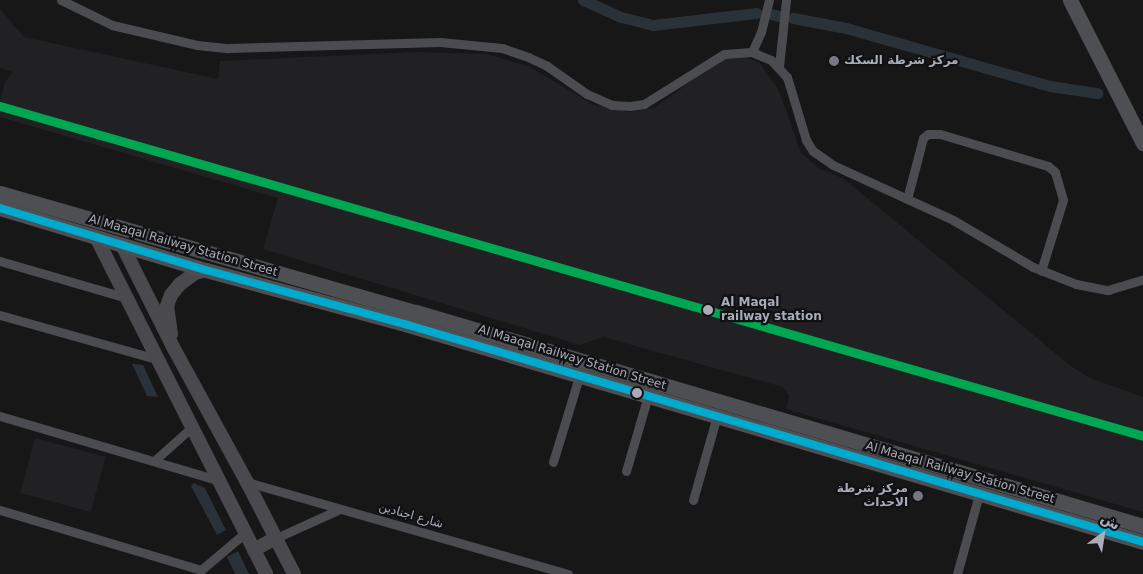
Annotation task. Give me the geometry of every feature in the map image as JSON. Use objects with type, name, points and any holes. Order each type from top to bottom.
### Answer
[{"type":"main road","points":[[1070,0],[1143,142]]},
{"type":"main road","name":"Al Maaqal Railway Station Street","points":[[0,193],[416,312],[1143,526]]},
{"type":"main road","name":"Al Maaqal Railway Station Street","points":[[0,208],[96,237],[124,248],[408,325],[1143,542]]},
{"type":"main road","points":[[98,222],[96,237],[266,574]]},
{"type":"main road","points":[[125,230],[124,248],[173,347],[213,418],[294,574]]},
{"type":"main road","points":[[107,259],[124,248]]},
{"type":"main road","points":[[173,347],[168,306],[171,295],[195,273],[206,270]]},
{"type":"main road","points":[[192,427],[213,418]]},
{"type":"main road","points":[[254,550],[276,538]]},
{"type":"street","points":[[61,0],[112,25],[197,45],[228,48],[440,42],[502,48],[547,66],[564,79],[612,105],[630,106],[644,104],[724,54],[752,52],[761,54],[779,66],[787,77],[804,134],[813,151],[833,165],[954,220],[1041,271],[1076,284],[1097,290],[1119,288],[1143,279]]},
{"type":"street","points":[[752,52],[761,32],[769,0]]},
{"type":"street","points":[[779,66],[786,0]]},
{"type":"street","points":[[907,199],[923,138],[928,134],[940,134],[1048,166],[1055,172],[1064,200],[1041,271]]},
{"type":"street","points":[[0,261],[127,298]]},
{"type":"street","points":[[0,315],[157,358]]},
{"type":"street","points":[[553,462],[579,377]]},
{"type":"street","points":[[626,471],[648,396]]},
{"type":"street","points":[[0,416],[218,480]]},
{"type":"street","points":[[692,500],[717,416]]},
{"type":"street","points":[[154,461],[192,427]]},
{"type":"street","name":"شارع اجنادين","points":[[247,482],[568,574]]},
{"type":"street","points":[[957,574],[979,494]]},
{"type":"street","points":[[276,538],[340,508]]},
{"type":"street","points":[[0,510],[201,570],[245,533]]},
{"type":"shaded area","points":[[0,9],[24,37],[218,79],[220,61],[416,52],[487,54],[530,67],[592,104],[628,112],[654,108],[725,57],[742,56],[760,63],[779,91],[801,153],[819,168],[844,179],[1071,366],[1090,378],[1143,397],[1143,512],[786,409],[789,396],[783,387],[603,337],[580,345],[263,249],[278,198],[0,117],[0,101],[5,82],[13,72],[0,68]]},
{"type":"shaded area","points":[[132,364],[143,365],[158,397],[147,396]]},
{"type":"shaded area","points":[[35,438],[106,457],[91,512],[20,493]]},
{"type":"shaded area","points":[[194,483],[205,488],[226,530],[217,535],[191,486]]},
{"type":"shaded area","points":[[238,551],[249,574],[235,574],[227,557]]},
{"type":"waterway","points":[[583,0],[621,17],[653,25],[756,13]]},
{"type":"waterway","points":[[771,14],[779,16]]},
{"type":"waterway","points":[[793,18],[846,28],[1050,86],[1097,93]]},
{"type":"transit line","points":[[0,106],[1143,436]]},
{"type":"transit line","points":[[0,208],[206,270],[408,325],[1143,542]]},
{"type":"place","name":"مركز شرطة السكك","points":[[834,61]]},
{"type":"place","name":"Al Maqal railway station","points":[[708,310]]},
{"type":"place","name":"مركز شرطة الاحداث","points":[[918,496]]}]
